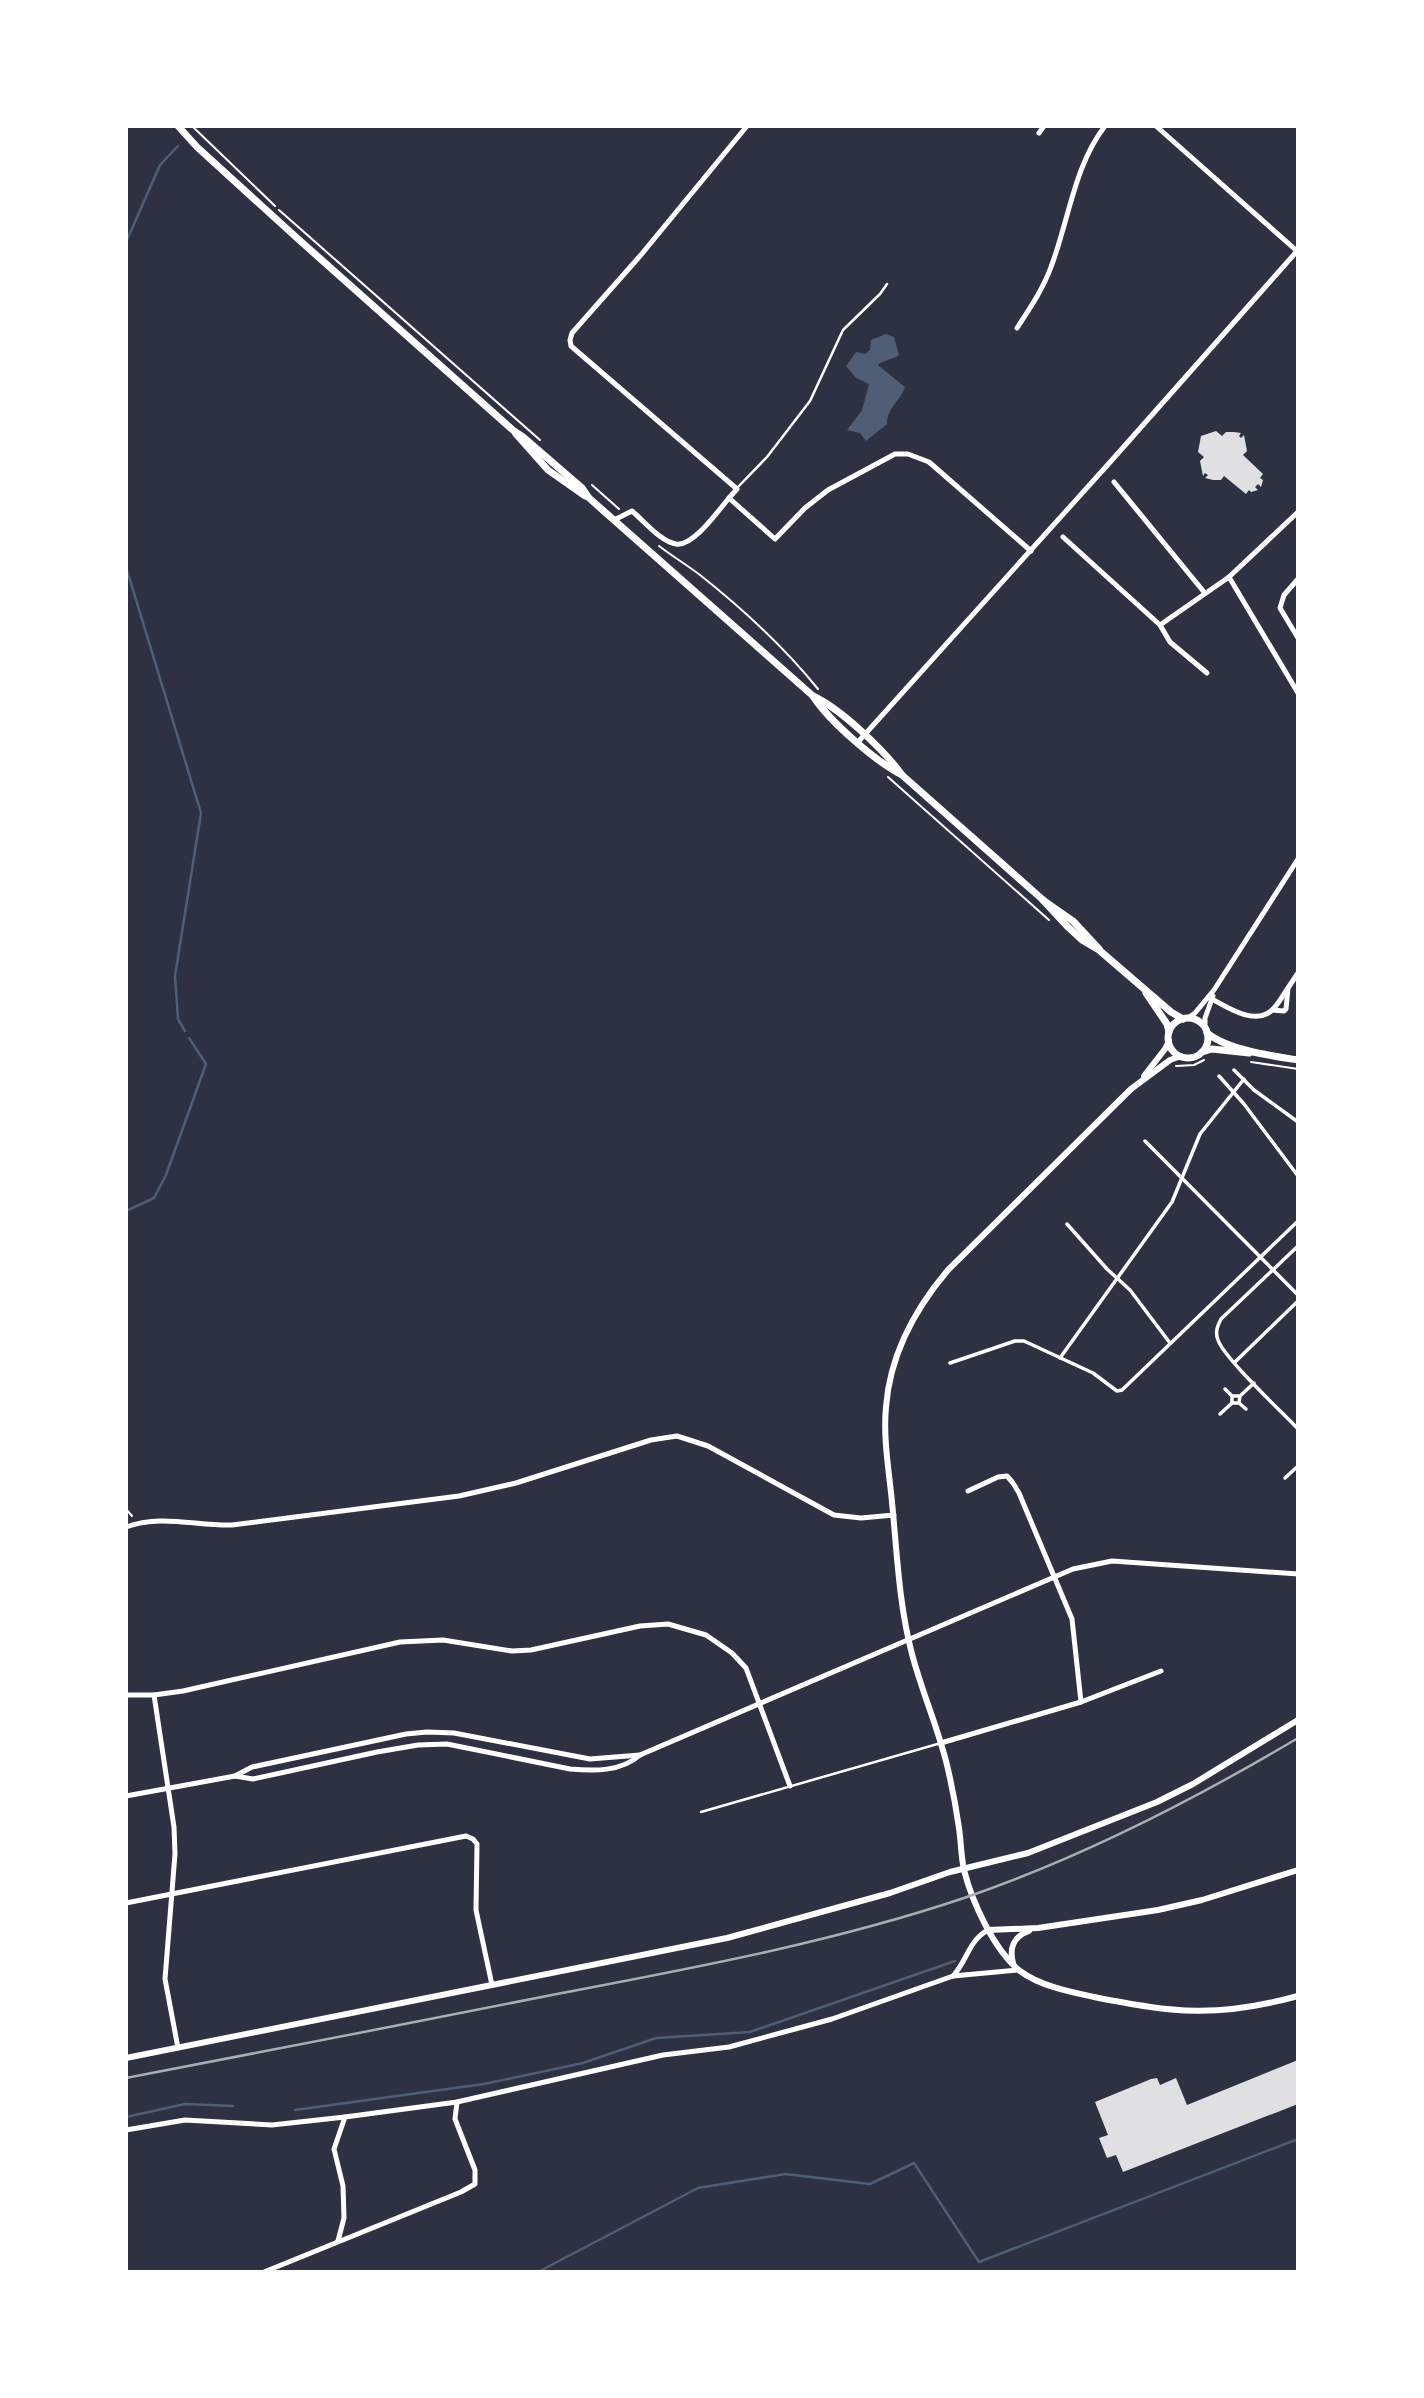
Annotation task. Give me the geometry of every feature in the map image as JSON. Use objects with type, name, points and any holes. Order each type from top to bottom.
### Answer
[{"type":"main road","points":[[178,126],[297,238],[813,696],[827,715],[861,739],[884,764],[902,775],[1042,899],[1078,925],[1099,950],[1143,990],[1175,1015],[1197,1021],[1214,1038],[1253,1052]]},
{"type":"main road","points":[[1143,990],[1168,1026],[1168,1041],[1173,1051],[1181,1056],[1192,1057],[1212,1049],[1253,1052],[1298,1060]]},
{"type":"main road","points":[[1169,1032],[1174,1024],[1185,1019]]},
{"type":"main road","points":[[1201,1052],[1207,1042],[1206,1030]]},
{"type":"street","points":[[614,520],[632,511],[674,544],[685,544],[695,537],[737,489],[576,352],[570,340],[572,333],[640,256],[747,126]]},
{"type":"street","points":[[1040,133],[1044,126]]},
{"type":"street","points":[[861,739],[1298,250],[1156,126]]},
{"type":"street","points":[[1017,328],[1042,290],[1059,246],[1080,170],[1103,127]]},
{"type":"street","points":[[729,498],[775,539],[805,508],[828,490],[895,454],[908,454],[929,462],[1031,551]]},
{"type":"street","points":[[1114,482],[1205,592]]},
{"type":"street","points":[[1160,625],[1229,577],[1298,512]]},
{"type":"street","points":[[1063,537],[1160,625],[1170,642],[1207,673]]},
{"type":"street","points":[[1229,577],[1298,693]]},
{"type":"street","points":[[1298,579],[1284,595],[1280,608],[1298,638]]},
{"type":"street","points":[[1185,1019],[1195,1013],[1214,990],[1298,859]]},
{"type":"street","points":[[1212,999],[1252,1016],[1265,1015],[1272,1010],[1298,973]]},
{"type":"street","points":[[1272,1010],[1286,1009],[1288,988]]},
{"type":"street","points":[[1206,1030],[1205,1018],[1214,990]]},
{"type":"street","points":[[1168,1041],[1143,1078],[948,1270],[926,1297],[908,1326],[892,1368],[885,1408],[901,1601],[908,1640],[941,1743],[956,1809],[964,1869],[988,1930],[1019,1970],[1042,1982],[1076,1993],[1182,2012],[1241,2009],[1298,1996]]},
{"type":"street","points":[[1143,1078],[1181,1056]]},
{"type":"street","points":[[1234,1070],[1254,1090],[1298,1122]]},
{"type":"street","points":[[1219,1076],[1298,1176]]},
{"type":"street","points":[[1060,1358],[1172,1202],[1200,1134],[1244,1080]]},
{"type":"street","points":[[1145,1141],[1298,1295]]},
{"type":"street","points":[[950,1363],[1015,1341],[1024,1341],[1093,1373],[1117,1391],[1122,1390],[1298,1221]]},
{"type":"street","points":[[1067,1224],[1130,1290],[1170,1343]]},
{"type":"street","points":[[1298,1246],[1221,1319],[1216,1336],[1220,1345],[1298,1429]]},
{"type":"street","points":[[1235,1362],[1298,1301]]},
{"type":"street","points":[[1225,1389],[1232,1396],[1240,1396],[1254,1382]]},
{"type":"street","points":[[1232,1396],[1232,1403]]},
{"type":"street","points":[[1240,1396],[1240,1403],[1246,1409]]},
{"type":"street","points":[[1220,1414],[1232,1403],[1240,1403]]},
{"type":"street","points":[[126,1527],[137,1522],[173,1520],[206,1525],[232,1525],[459,1496],[516,1483],[651,1440],[677,1436],[708,1446],[834,1515],[861,1518],[894,1515]]},
{"type":"street","points":[[1285,1478],[1298,1466]]},
{"type":"street","points":[[968,1491],[998,1477],[1007,1476],[1013,1483],[1072,1619],[1081,1702]]},
{"type":"street","points":[[235,1776],[253,1779],[418,1745],[447,1744],[590,1771],[625,1764],[640,1755],[1073,1569],[1112,1561],[1298,1574]]},
{"type":"street","points":[[126,1695],[183,1691],[400,1642],[443,1640],[512,1651],[531,1650],[640,1626],[668,1624],[706,1635],[732,1653],[746,1668],[790,1786]]},
{"type":"street","points":[[941,1743],[1081,1702],[1161,1671]]},
{"type":"street","points":[[154,1695],[174,1827],[175,1854],[165,1979],[178,2048]]},
{"type":"street","points":[[126,2058],[745,1934],[964,1869],[1028,1853],[1157,1802],[1193,1784],[1298,1720]]},
{"type":"street","points":[[126,1796],[235,1776],[252,1767],[406,1734],[427,1732],[454,1733],[582,1758],[608,1759],[631,1754],[640,1755]]},
{"type":"street","points":[[126,1903],[466,1836],[477,1844],[476,1910],[492,1985]]},
{"type":"street","points":[[953,1976],[960,1969],[972,1945],[988,1930],[1038,1928],[1174,1907],[1298,1870]]},
{"type":"street","points":[[1013,1964],[1012,1950],[1016,1938],[1038,1928]]},
{"type":"street","points":[[126,2130],[185,2120],[272,2125],[457,2102],[660,2056],[729,2047],[832,2019],[953,1976],[1019,1970]]},
{"type":"street","points":[[264,2272],[475,2184],[475,2170],[455,2119],[457,2102]]},
{"type":"street","points":[[338,2241],[344,2218],[343,2186],[334,2148],[345,2117]]},
{"type":"lane","points":[[737,489],[767,457],[810,401],[843,330],[887,284]]},
{"type":"lane","points":[[701,1812],[941,1743]]},
{"type":"path","points":[[192,126],[276,207],[541,440]]},
{"type":"path","points":[[593,486],[624,514]]},
{"type":"path","points":[[651,538],[701,576],[781,646],[823,694]]},
{"type":"path","points":[[884,774],[1053,923]]},
{"type":"path","points":[[1168,1062],[1171,1066],[1194,1065],[1209,1058]]},
{"type":"path","points":[[1243,1061],[1298,1069]]},
{"type":"path","points":[[126,1508],[137,1522]]},
{"type":"water","points":[[886,334],[894,337],[899,355],[878,365],[905,387],[889,413],[887,424],[866,441],[860,433],[847,430],[862,410],[869,384],[856,378],[846,366],[856,352],[865,354],[870,350],[871,340]]},
{"type":"building","points":[[1216,431],[1222,436],[1226,432],[1241,433],[1241,438],[1244,435],[1247,451],[1243,455],[1263,474],[1260,478],[1263,480],[1261,487],[1258,484],[1255,487],[1258,490],[1249,490],[1246,494],[1224,476],[1221,480],[1213,480],[1205,478],[1208,475],[1205,473],[1203,476],[1200,461],[1204,457],[1198,452],[1201,436]]},
{"type":"building","points":[[1298,2060],[1298,2104],[1123,2172],[1116,2155],[1107,2158],[1099,2138],[1108,2135],[1095,2102],[1151,2079],[1157,2078],[1160,2085],[1176,2078],[1187,2105]]},
{"type":"waterway","points":[[126,242],[160,165],[178,146]]},
{"type":"waterway","points":[[126,567],[201,813],[175,976],[178,1019],[185,1031]]},
{"type":"waterway","points":[[126,1211],[154,1198],[166,1175],[206,1064],[189,1038]]},
{"type":"waterway","points":[[295,2110],[484,2084],[583,2063],[656,2038],[750,2032],[955,1961]]},
{"type":"waterway","points":[[126,2117],[185,2104],[233,2106]]},
{"type":"waterway","points":[[538,2272],[698,2188],[785,2174],[870,2184],[914,2163],[979,2262],[1298,2139]]},
{"type":"railway","points":[[126,2078],[714,1963],[815,1941],[915,1914],[1051,1865],[1135,1827],[1298,1738]]}]
